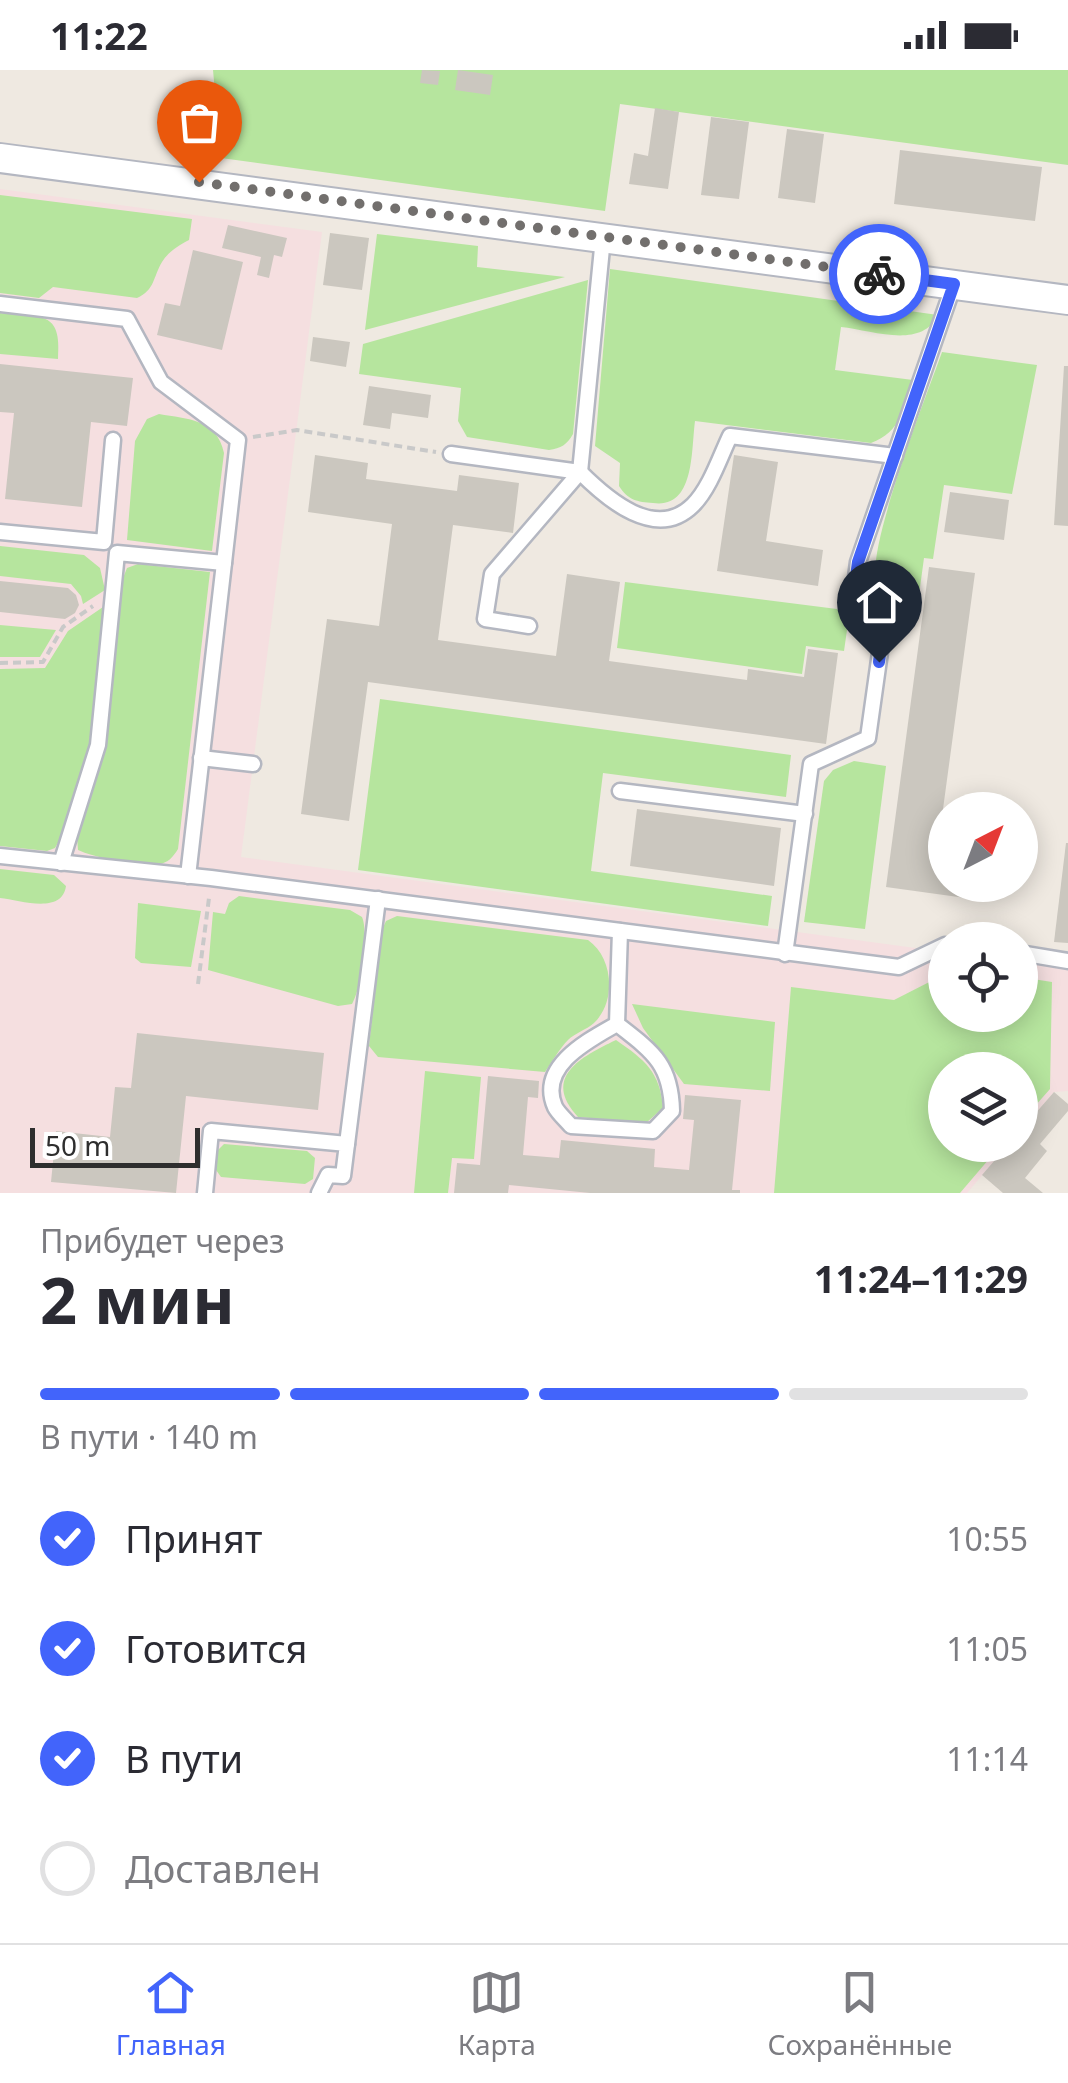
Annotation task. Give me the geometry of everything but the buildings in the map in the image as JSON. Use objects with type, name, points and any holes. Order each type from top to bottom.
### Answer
[{"type":"street","points":[[0,158],[1068,300]]},
{"type":"lane","points":[[528,626],[486,619],[492,574],[580,472],[603,237]]},
{"type":"lane","points":[[785,954],[811,764],[868,738],[884,624],[853,600],[858,562],[954,284]]},
{"type":"lane","points":[[0,304],[128,319],[161,382],[238,440],[188,876]]},
{"type":"lane","points":[[452,454],[580,472],[631,514],[670,519],[694,504],[730,436],[895,456]]},
{"type":"lane","points":[[104,542],[114,440]]},
{"type":"lane","points":[[0,532],[104,542],[117,553],[224,564]]},
{"type":"lane","points":[[61,862],[98,745],[117,553]]},
{"type":"lane","points":[[202,758],[253,764]]},
{"type":"lane","points":[[620,791],[804,814]]},
{"type":"lane","points":[[0,856],[211,878],[899,967],[928,953]]},
{"type":"lane","points":[[319,1193],[328,1175],[344,1176],[378,899]]},
{"type":"lane","points":[[618,1024],[620,931]]},
{"type":"lane","points":[[1038,956],[1068,961]]},
{"type":"lane","points":[[618,1024],[649,1050],[671,1080],[672,1111],[653,1132],[571,1126],[555,1106],[552,1080],[574,1049],[618,1024]]},
{"type":"lane","points":[[205,1193],[211,1131],[347,1144]]},
{"type":"path","points":[[238,440],[297,430],[452,454]]},
{"type":"path","points":[[0,663],[43,662],[63,627],[114,592]]},
{"type":"path","points":[[198,984],[211,878]]},
{"type":"shaded area","points":[[0,189],[322,232],[241,857],[928,950],[928,1032],[1038,1032],[1038,962],[1068,966],[1068,1091],[1054,1092],[1038,1110],[1038,1052],[928,1052],[928,1162],[993,1162],[967,1193],[0,1193]]},
{"type":"green space","points":[[213,70],[1068,70],[1068,165],[620,104],[605,211],[221,158]]},
{"type":"green space","points":[[0,195],[192,219],[189,240],[167,255],[150,287],[137,298],[53,287],[39,298],[0,293]]},
{"type":"green space","points":[[377,234],[478,246],[477,267],[565,277],[365,330]]},
{"type":"green space","points":[[610,269],[938,315],[930,326],[908,335],[841,327],[835,370],[913,380],[900,418],[881,438],[871,443],[695,421],[684,488],[667,502],[642,502],[629,497],[619,486],[620,463],[595,446]]},
{"type":"green space","points":[[588,280],[573,434],[560,447],[549,450],[467,437],[458,421],[461,388],[359,374],[363,344]]},
{"type":"green space","points":[[0,313],[46,319],[56,331],[58,359],[0,354]]},
{"type":"green space","points":[[942,352],[1037,365],[1012,494],[944,485],[933,559],[924,558],[918,602],[901,600],[885,594],[877,585],[879,541],[899,471]]},
{"type":"green space","points":[[159,414],[200,423],[215,433],[220,442],[224,453],[212,551],[127,540],[135,441],[147,419]]},
{"type":"green space","points":[[0,546],[84,555],[100,568],[105,590],[83,604],[71,584],[0,576]]},
{"type":"green space","points":[[138,564],[210,572],[178,849],[159,864],[130,863],[86,853],[78,850],[77,837],[106,747],[123,578],[127,568]]},
{"type":"green space","points":[[625,582],[837,609],[848,623],[844,651],[806,646],[802,674],[617,648]]},
{"type":"green space","points":[[103,607],[89,746],[59,841],[47,851],[0,846],[0,669],[45,668],[68,631]]},
{"type":"green space","points":[[0,625],[56,630],[40,657],[0,657]]},
{"type":"green space","points":[[380,699],[791,755],[786,797],[603,773],[591,871],[772,896],[768,926],[358,870]]},
{"type":"green space","points":[[854,761],[886,766],[865,929],[804,922],[824,781],[833,770]]},
{"type":"green space","points":[[0,869],[54,875],[66,886],[63,895],[49,903],[0,898]]},
{"type":"green space","points":[[239,896],[350,910],[362,917],[363,961],[352,1004],[338,1006],[208,970],[213,912],[225,914],[229,903]]},
{"type":"green space","points":[[138,903],[201,911],[191,967],[141,963],[135,958]]},
{"type":"green space","points":[[397,916],[588,940],[607,968],[606,1003],[594,1023],[565,1044],[545,1072],[378,1057],[369,1046],[381,932],[386,921]]},
{"type":"green space","points":[[1038,980],[1052,982],[1050,1089],[1038,1103],[1038,1052],[928,1052],[928,1162],[986,1162],[960,1193],[774,1193],[791,987],[894,1000],[928,983],[928,1032],[1038,1032]]},
{"type":"green space","points":[[632,1004],[775,1022],[770,1091],[684,1084],[643,1028]]},
{"type":"green space","points":[[616,1040],[643,1061],[658,1085],[663,1108],[646,1123],[578,1117],[563,1090],[570,1070],[579,1061]]},
{"type":"green space","points":[[425,1071],[481,1077],[474,1159],[452,1158],[448,1193],[414,1193]]},
{"type":"green space","points":[[224,1144],[307,1151],[315,1158],[313,1179],[305,1184],[221,1177],[216,1170],[218,1150]]},
{"type":"way so far","points":[[199,182],[879,274]]},
{"type":"route","points":[[879,274],[954,284],[858,562],[853,600],[884,624],[879,662]]}]
